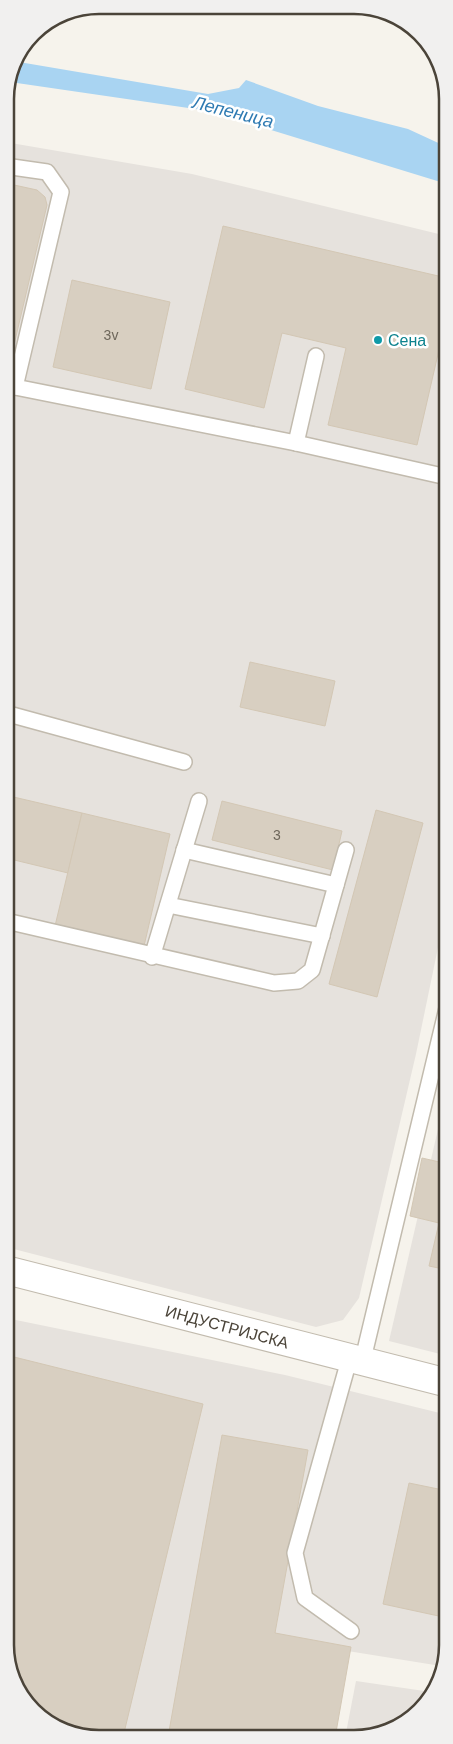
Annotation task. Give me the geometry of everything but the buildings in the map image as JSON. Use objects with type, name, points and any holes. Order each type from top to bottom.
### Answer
[{"type":"street","name":"ИНДУСТРИЈСКА","points":[[14,1272],[439,1382]]},
{"type":"lane","points":[[14,167],[46,172],[61,192],[14,371]]},
{"type":"lane","points":[[296,443],[316,356]]},
{"type":"lane","points":[[14,387],[296,443],[439,474]]},
{"type":"lane","points":[[14,715],[184,762]]},
{"type":"lane","points":[[152,957],[199,801]]},
{"type":"lane","points":[[184,850],[336,885]]},
{"type":"lane","points":[[14,923],[152,957],[274,983],[298,981],[312,970],[346,850]]},
{"type":"lane","points":[[168,905],[322,936]]},
{"type":"lane","points":[[351,1631],[305,1598],[295,1553],[356,1361],[439,1039]]},
{"type":"shaded area","points":[[14,144],[192,174],[439,234],[439,943],[416,1054],[359,1298],[343,1320],[316,1327],[14,1249]]},
{"type":"shaded area","points":[[439,1125],[439,1354],[389,1341]]},
{"type":"shaded area","points":[[14,1320],[285,1375],[439,1413],[439,1651],[436,1665],[329,1648],[313,1730],[82,1729],[56,1719],[35,1701],[20,1678],[14,1656]]},
{"type":"shaded area","points":[[356,1681],[425,1691],[410,1709],[397,1719],[382,1726],[365,1730],[347,1730]]},
{"type":"water","name":"Лепеница","points":[[22,63],[208,94],[239,88],[246,80],[318,106],[408,129],[439,143],[439,182],[209,111],[16,83]]},
{"type":"place","name":"Сена","points":[[378,340]]}]
